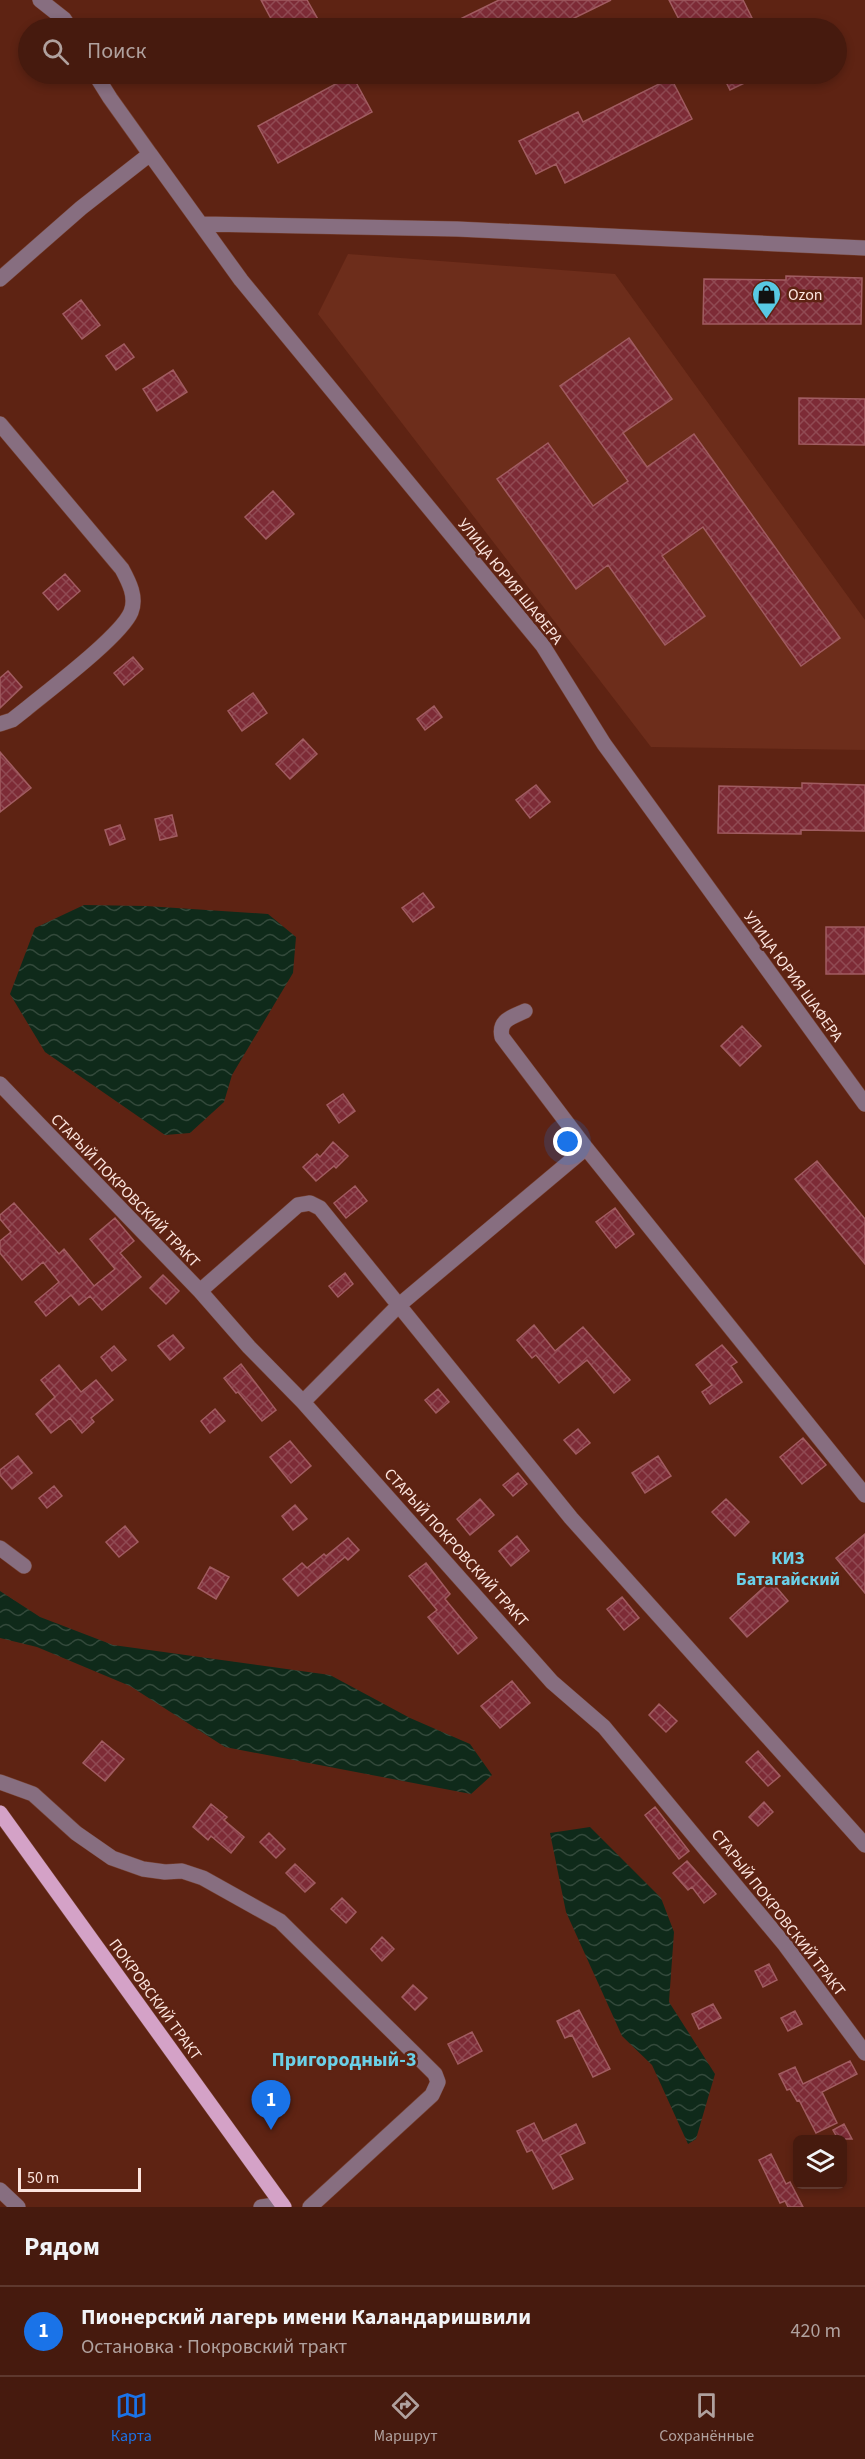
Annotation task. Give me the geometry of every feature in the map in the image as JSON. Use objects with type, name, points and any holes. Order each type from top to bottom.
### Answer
[{"type":"main road","name":"ПОКРОВСКИЙ ТРАКТ","points":[[0,1813],[283,2206]]},
{"type":"street","points":[[40,0],[63,18]]},
{"type":"street","name":"УЛИЦА ЮРИЯ ШАФЕРА","points":[[102,84],[241,280],[543,646],[604,744],[865,1104]]},
{"type":"street","points":[[0,279],[81,208],[150,154]]},
{"type":"street","points":[[201,224],[445,228],[865,248]]},
{"type":"street","points":[[0,424],[122,569],[132,589],[131,611],[120,629],[26,709],[12,720],[0,724]]},
{"type":"street","points":[[525,1011],[504,1021],[500,1029],[502,1037],[586,1148],[865,1495]]},
{"type":"street","name":"СТАРЫЙ ПОКРОВСКИЙ ТРАКТ","points":[[0,1084],[200,1291],[249,1347],[303,1402],[552,1682],[604,1727],[785,1945],[865,2053]]},
{"type":"street","points":[[303,1402],[398,1306],[586,1148]]},
{"type":"street","points":[[200,1291],[298,1205],[310,1203],[320,1208],[571,1518],[865,1845]]},
{"type":"street","points":[[0,1548],[24,1566]]},
{"type":"street","points":[[0,1782],[33,1794],[76,1833],[112,1858],[143,1869],[165,1872],[182,1871],[203,1878],[280,1921],[435,2074],[438,2082],[432,2094],[310,2207]]},
{"type":"street","points":[[0,2190],[18,2207]]},
{"type":"street","points":[[261,2207],[283,2206]]},
{"type":"shaded area","points":[[348,254],[615,274],[865,620],[865,750],[651,747],[318,314]]},
{"type":"water","points":[[84,905],[146,906],[268,914],[296,937],[293,973],[232,1075],[224,1102],[190,1133],[165,1135],[45,1052],[10,994],[35,928]]},
{"type":"water","points":[[0,1591],[40,1617],[113,1645],[330,1675],[410,1718],[470,1744],[492,1775],[471,1794],[225,1747],[130,1686],[37,1647],[0,1638]]},
{"type":"water","points":[[590,1827],[661,1898],[674,1932],[669,2002],[715,2074],[696,2139],[688,2144],[652,2065],[622,2036],[566,1912],[550,1833]]},
{"type":"building","points":[[261,0],[307,0],[317,18],[271,18]]},
{"type":"building","points":[[499,0],[611,0],[574,18],[462,18]]},
{"type":"building","points":[[669,0],[743,0],[752,18],[678,18]]},
{"type":"building","points":[[335,84],[357,84],[372,112],[278,163],[258,126]]},
{"type":"building","points":[[659,84],[674,84],[692,119],[565,183],[556,164],[536,174],[519,141],[578,112],[583,122]]},
{"type":"building","points":[[727,84],[742,84],[730,90]]},
{"type":"building","points":[[786,276],[862,278],[861,324],[703,324],[704,279],[786,280]]},
{"type":"building","points":[[81,300],[100,325],[82,339],[63,314]]},
{"type":"building","points":[[629,338],[672,399],[623,433],[647,467],[694,434],[840,638],[801,666],[703,527],[662,556],[705,616],[665,645],[608,565],[576,589],[497,479],[548,443],[593,506],[628,481],[560,386]]},
{"type":"building","points":[[124,344],[134,357],[116,370],[106,356]]},
{"type":"building","points":[[173,370],[187,392],[157,411],[143,389]]},
{"type":"building","points":[[799,398],[865,399],[865,445],[799,444]]},
{"type":"building","points":[[273,491],[294,514],[266,539],[245,517]]},
{"type":"building","points":[[65,574],[80,591],[58,610],[43,593]]},
{"type":"building","points":[[133,657],[143,669],[124,685],[114,673]]},
{"type":"building","points":[[8,671],[22,687],[0,708],[0,678]]},
{"type":"building","points":[[253,693],[267,713],[242,731],[228,711]]},
{"type":"building","points":[[434,706],[442,717],[425,730],[417,719]]},
{"type":"building","points":[[303,739],[317,754],[290,779],[276,764]]},
{"type":"building","points":[[0,752],[31,788],[0,812]]},
{"type":"building","points":[[802,783],[865,785],[865,831],[801,830],[801,834],[718,833],[719,786],[802,788]]},
{"type":"building","points":[[536,785],[550,802],[530,818],[516,800]]},
{"type":"building","points":[[172,815],[177,836],[160,840],[155,819]]},
{"type":"building","points":[[120,825],[125,839],[110,845],[105,830]]},
{"type":"building","points":[[423,893],[434,907],[413,922],[402,908]]},
{"type":"building","points":[[826,927],[865,927],[865,974],[826,974]]},
{"type":"building","points":[[742,1026],[761,1046],[740,1066],[721,1046]]},
{"type":"building","points":[[343,1094],[355,1111],[339,1123],[327,1105]]},
{"type":"building","points":[[333,1142],[348,1156],[336,1168],[334,1166],[316,1181],[303,1167],[317,1154],[320,1157]]},
{"type":"building","points":[[817,1161],[865,1219],[865,1264],[795,1179]]},
{"type":"building","points":[[355,1186],[367,1201],[346,1218],[334,1203]]},
{"type":"building","points":[[14,1203],[59,1254],[64,1249],[94,1286],[115,1269],[90,1239],[115,1218],[134,1241],[120,1253],[141,1277],[102,1310],[90,1296],[79,1305],[71,1295],[46,1316],[35,1302],[59,1282],[43,1262],[22,1280],[0,1253],[0,1241],[11,1232],[0,1219],[0,1215]]},
{"type":"building","points":[[615,1208],[634,1234],[616,1248],[596,1222]]},
{"type":"building","points":[[345,1273],[353,1284],[338,1297],[329,1286]]},
{"type":"building","points":[[163,1275],[179,1291],[166,1304],[150,1288]]},
{"type":"building","points":[[534,1325],[555,1351],[583,1327],[630,1380],[614,1393],[587,1360],[559,1383],[536,1355],[532,1358],[517,1340]]},
{"type":"building","points":[[173,1335],[184,1348],[170,1360],[158,1346]]},
{"type":"building","points":[[722,1345],[737,1362],[731,1366],[742,1382],[710,1404],[702,1392],[712,1385],[696,1365]]},
{"type":"building","points":[[114,1346],[126,1360],[112,1371],[101,1357]]},
{"type":"building","points":[[241,1364],[276,1410],[262,1421],[224,1378]]},
{"type":"building","points":[[59,1365],[81,1392],[96,1380],[113,1400],[91,1418],[94,1422],[82,1433],[70,1418],[51,1433],[36,1414],[55,1397],[41,1380]]},
{"type":"building","points":[[438,1389],[449,1402],[436,1413],[425,1400]]},
{"type":"building","points":[[215,1409],[225,1421],[210,1433],[201,1421]]},
{"type":"building","points":[[578,1429],[590,1443],[576,1454],[564,1440]]},
{"type":"building","points":[[803,1438],[826,1465],[802,1484],[780,1457]]},
{"type":"building","points":[[290,1441],[311,1466],[291,1483],[270,1457]]},
{"type":"building","points":[[18,1456],[32,1473],[12,1489],[0,1475],[0,1470]]},
{"type":"building","points":[[658,1456],[671,1476],[645,1493],[632,1473]]},
{"type":"building","points":[[518,1473],[527,1484],[513,1496],[503,1485]]},
{"type":"building","points":[[54,1486],[62,1496],[47,1508],[39,1498]]},
{"type":"building","points":[[480,1499],[494,1515],[470,1535],[457,1519]]},
{"type":"building","points":[[726,1499],[749,1522],[735,1536],[712,1512]]},
{"type":"building","points":[[295,1505],[307,1519],[293,1530],[282,1516]]},
{"type":"building","points":[[125,1526],[138,1542],[119,1557],[106,1542]]},
{"type":"building","points":[[865,1534],[865,1593],[836,1558]]},
{"type":"building","points":[[517,1536],[529,1551],[511,1566],[499,1551]]},
{"type":"building","points":[[348,1538],[359,1550],[348,1560],[345,1557],[298,1596],[283,1579],[302,1563],[307,1568]]},
{"type":"building","points":[[426,1563],[450,1594],[445,1599],[477,1638],[458,1654],[428,1617],[437,1610],[409,1576]]},
{"type":"building","points":[[210,1567],[229,1577],[216,1599],[198,1588]]},
{"type":"building","points":[[771,1581],[788,1601],[747,1637],[730,1618]]},
{"type":"building","points":[[622,1597],[639,1618],[624,1630],[607,1609]]},
{"type":"building","points":[[512,1681],[530,1703],[500,1728],[481,1706]]},
{"type":"building","points":[[659,1704],[677,1721],[666,1732],[649,1715]]},
{"type":"building","points":[[102,1741],[124,1759],[105,1781],[83,1763]]},
{"type":"building","points":[[758,1751],[780,1776],[768,1786],[746,1762]]},
{"type":"building","points":[[764,1802],[773,1812],[758,1826],[749,1817]]},
{"type":"building","points":[[211,1804],[227,1817],[224,1820],[244,1837],[231,1853],[211,1836],[208,1840],[193,1827]]},
{"type":"building","points":[[655,1807],[689,1851],[679,1859],[645,1815]]},
{"type":"building","points":[[269,1833],[285,1849],[276,1858],[260,1842]]},
{"type":"building","points":[[687,1861],[716,1894],[704,1903],[692,1887],[688,1890],[673,1873]]},
{"type":"building","points":[[295,1864],[315,1883],[305,1892],[286,1873]]},
{"type":"building","points":[[342,1898],[356,1912],[346,1923],[331,1909]]},
{"type":"building","points":[[382,1937],[394,1949],[382,1961],[371,1949]]},
{"type":"building","points":[[769,1964],[777,1980],[763,1987],[755,1971]]},
{"type":"building","points":[[413,1985],[427,1998],[415,2010],[402,1997]]},
{"type":"building","points":[[713,2004],[721,2018],[699,2029],[692,2014]]},
{"type":"building","points":[[579,2010],[610,2069],[593,2077],[572,2035],[565,2038],[557,2021]]},
{"type":"building","points":[[795,2011],[802,2024],[788,2031],[781,2018]]},
{"type":"building","points":[[472,2032],[482,2051],[458,2064],[448,2044]]},
{"type":"building","points":[[850,2061],[857,2074],[822,2092],[837,2123],[816,2133],[799,2100],[797,2101],[790,2089],[787,2090],[779,2074],[795,2067],[803,2084]]},
{"type":"building","points":[[534,2123],[543,2141],[576,2124],[585,2143],[560,2155],[573,2179],[553,2189],[532,2150],[527,2152],[517,2131]]},
{"type":"building","points":[[844,2124],[852,2139],[847,2139],[847,2135],[836,2135],[833,2130]]},
{"type":"building","points":[[771,2154],[786,2184],[790,2182],[803,2207],[788,2207],[785,2201],[780,2203],[759,2160]]},
{"type":"place","name":"Ozon","points":[[767,320]]},
{"type":"place","name":"Пионерский лагерь имени Каландаришвили","points":[[271,2130]]},
{"type":"district","name":"КИЗ Батагайский","points":[[788,1568]]},
{"type":"district","name":"Пригородный-3","points":[[344,2059]]}]
